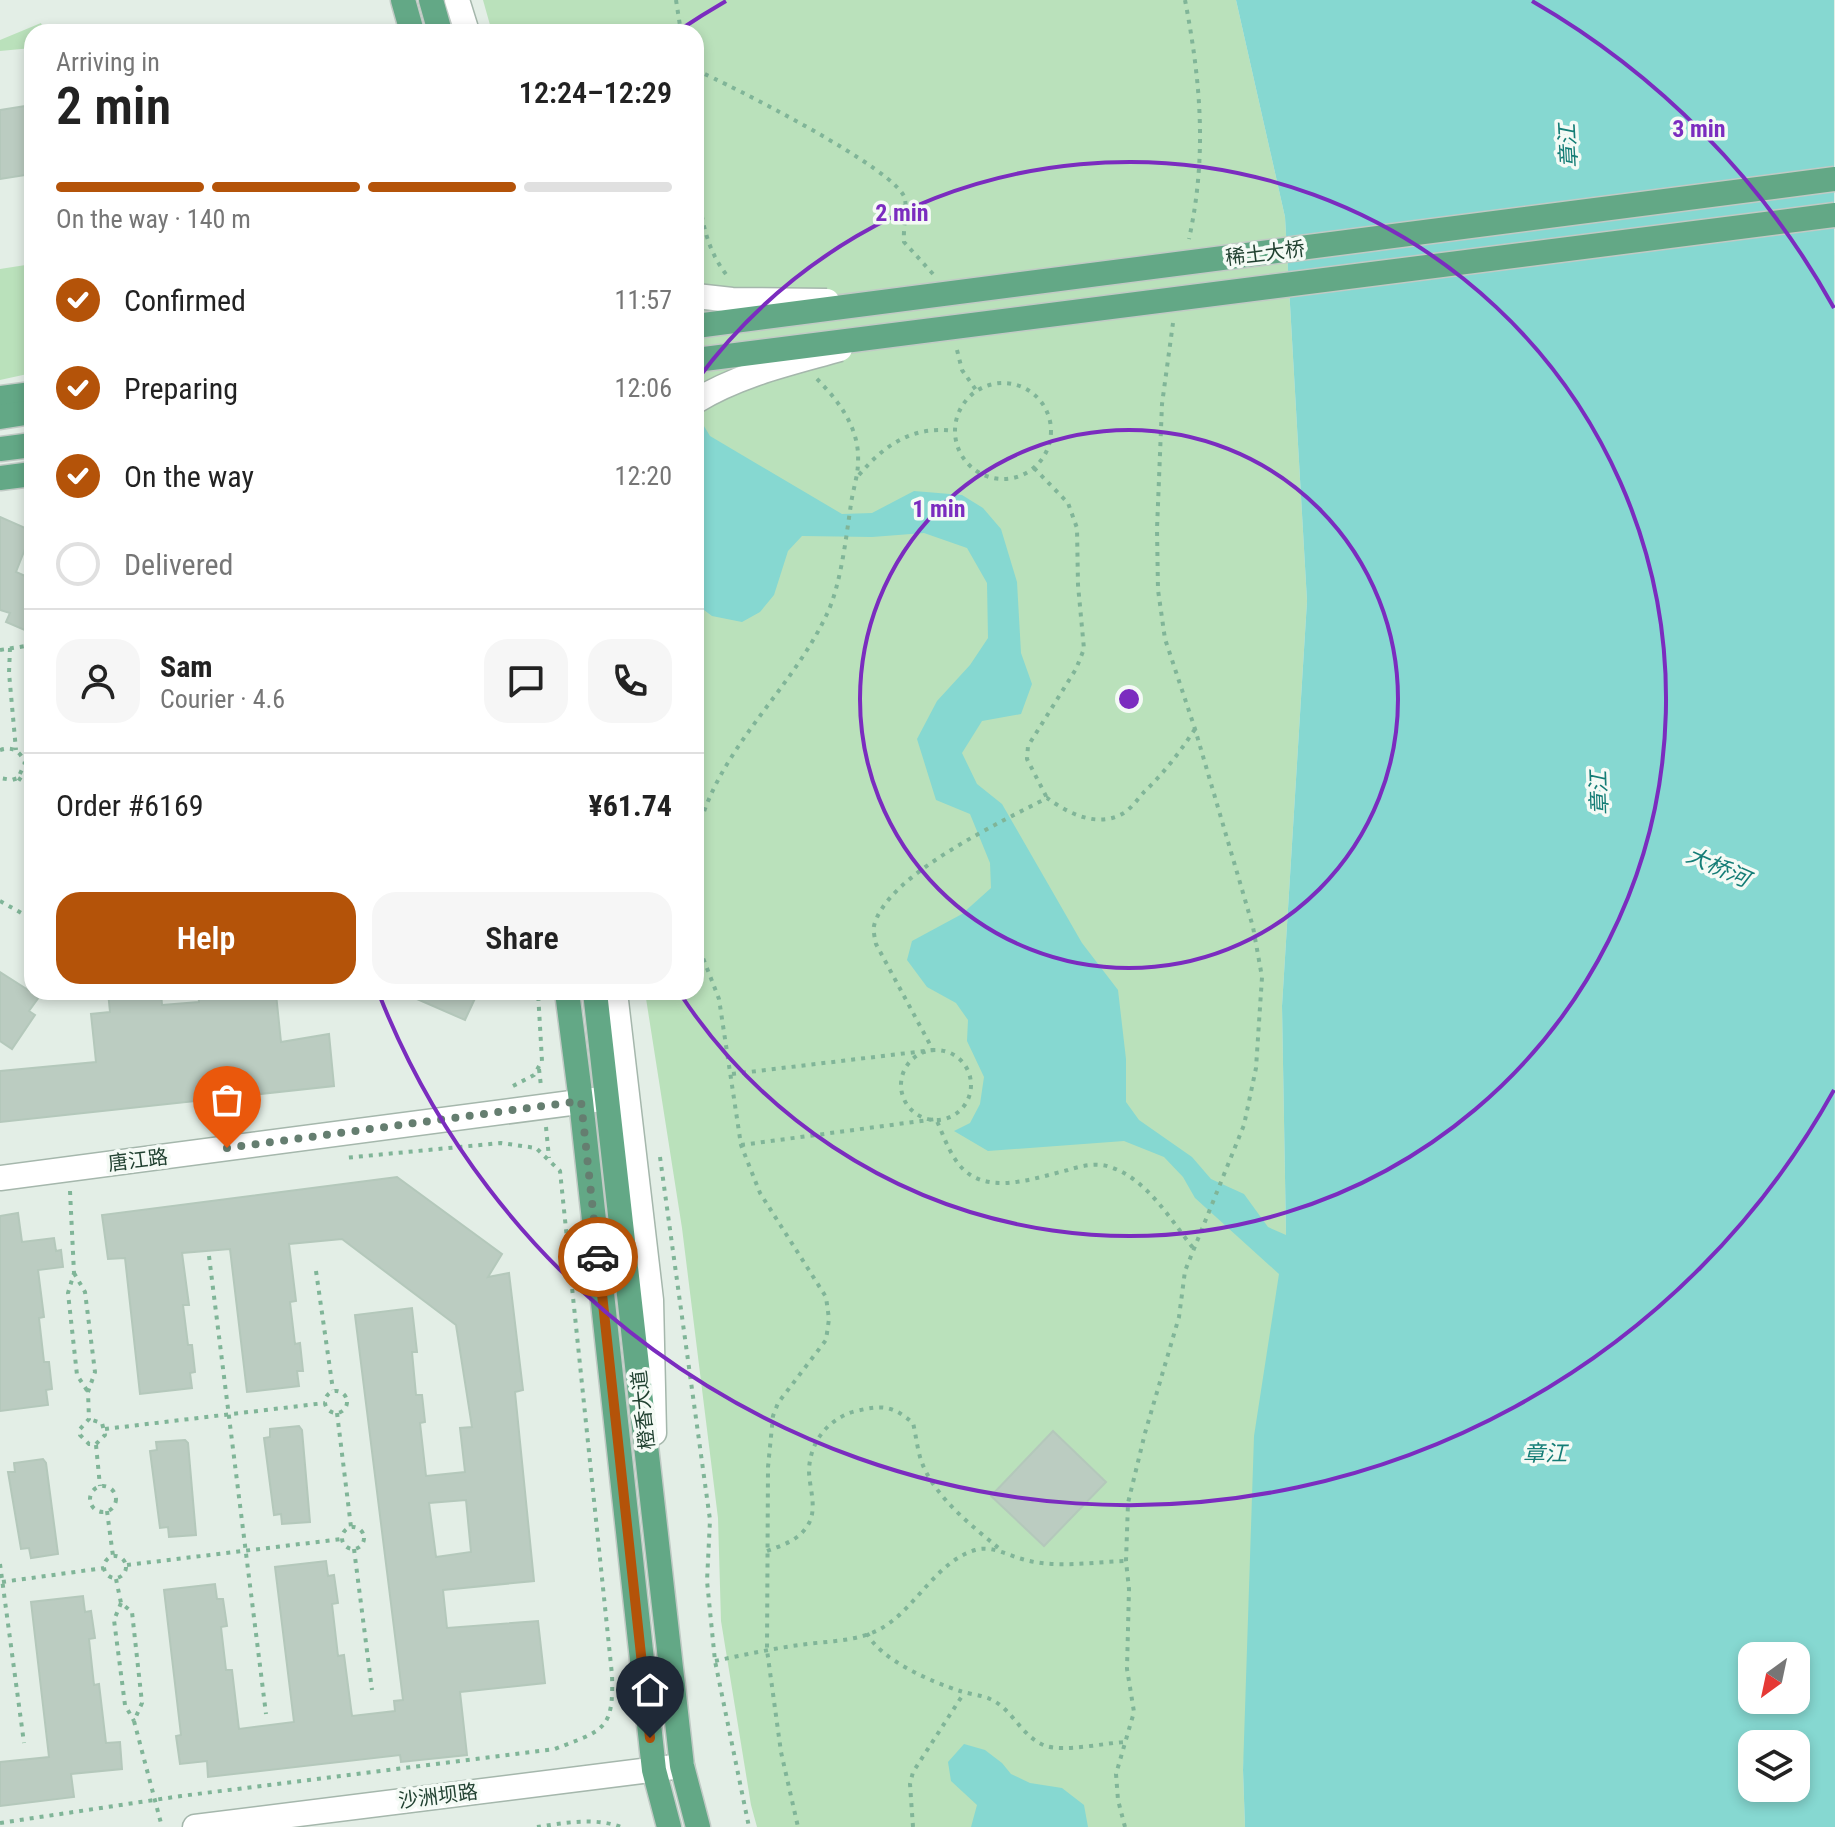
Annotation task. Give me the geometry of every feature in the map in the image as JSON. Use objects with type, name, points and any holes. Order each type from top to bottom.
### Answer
[{"type":"main road","points":[[403,0],[410,24]]},
{"type":"main road","points":[[431,0],[438,24]]},
{"type":"main road","name":"稀土大桥","points":[[704,325],[1835,179]]},
{"type":"main road","name":"稀土大桥","points":[[704,359],[1835,215]]},
{"type":"main road","points":[[0,398],[24,395]]},
{"type":"main road","points":[[0,417],[24,413]]},
{"type":"main road","points":[[0,449],[24,446]]},
{"type":"main road","points":[[0,478],[24,475]]},
{"type":"main road","name":"橙香大道","points":[[568,1000],[654,1770],[669,1827]]},
{"type":"main road","name":"橙香大道","points":[[596,1000],[682,1766],[698,1827]]},
{"type":"street","points":[[457,0],[464,24]]},
{"type":"street","points":[[704,297],[881,302]]},
{"type":"street","points":[[704,396],[768,369],[883,336]]},
{"type":"street","points":[[616,1000],[651,1300],[656,1531]]},
{"type":"street","name":"唐江路","points":[[0,1178],[609,1098]]},
{"type":"street","name":"沙洲坝路","points":[[195,1827],[682,1766]]},
{"type":"path","points":[[676,0],[680,24]]},
{"type":"path","points":[[1185,0],[1195,50],[1202,134],[1196,209],[1189,240]]},
{"type":"path","points":[[704,74],[822,136],[893,183],[905,197],[904,242],[939,280]]},
{"type":"path","points":[[1125,1827],[1116,1774],[1134,1712],[1127,1669],[1128,1503],[1179,1317],[1185,1271],[1244,1125],[1256,1068],[1262,977],[1253,927],[1165,639],[1158,590],[1162,404],[1175,314]]},
{"type":"path","points":[[956,347],[962,370],[976,390]]},
{"type":"path","points":[[1000,382],[1027,389],[1038,397],[1051,421],[1052,435],[1049,449],[1024,475],[1000,479],[977,472],[961,454],[954,431],[960,408],[976,390],[1000,382]]},
{"type":"path","points":[[857,477],[882,452],[918,431],[935,428],[954,431]]},
{"type":"path","points":[[1034,468],[1068,503],[1077,528],[1078,585],[1083,615],[1084,649],[1076,669],[1028,746],[1027,759],[1047,798],[1064,810],[1085,818],[1105,820],[1124,814],[1162,774],[1195,729]]},
{"type":"path","points":[[704,819],[722,771],[807,650],[828,613],[844,550],[852,498]]},
{"type":"path","points":[[0,650],[24,646]]},
{"type":"path","points":[[10,648],[9,673],[16,750]]},
{"type":"path","points":[[0,750],[16,750],[24,760]]},
{"type":"path","points":[[0,778],[18,778],[24,765]]},
{"type":"path","points":[[18,778],[24,782]]},
{"type":"path","points":[[933,1050],[876,944],[874,927],[895,890],[950,852],[1047,798]]},
{"type":"path","points":[[0,901],[24,914]]},
{"type":"path","points":[[704,961],[719,999],[741,1145],[760,1193],[826,1297],[829,1319],[826,1340],[783,1396],[773,1416],[768,1467],[767,1650],[781,1752],[798,1827]]},
{"type":"path","points":[[509,1088],[534,1075],[542,1061],[538,1000]]},
{"type":"path","points":[[933,1050],[913,1058],[901,1086],[908,1106],[925,1118],[936,1119]]},
{"type":"path","points":[[732,1074],[933,1050],[955,1055],[963,1062],[972,1083],[965,1105],[957,1113],[936,1119],[741,1145]]},
{"type":"path","points":[[936,1119],[956,1161],[972,1175],[992,1185],[1022,1182],[1085,1165],[1107,1166],[1125,1173],[1145,1190],[1193,1248]]},
{"type":"path","points":[[0,1823],[155,1799],[555,1749],[603,1727],[613,1707],[612,1675],[560,1171],[536,1148],[501,1143],[336,1159]]},
{"type":"path","points":[[658,1145],[710,1520],[707,1581],[715,1661],[749,1827]]},
{"type":"path","points":[[69,1168],[74,1273],[68,1293],[77,1375],[88,1392]]},
{"type":"path","points":[[209,1256],[266,1714]]},
{"type":"path","points":[[316,1271],[333,1390]]},
{"type":"path","points":[[74,1273],[85,1292],[95,1372],[88,1392],[89,1419]]},
{"type":"path","points":[[333,1390],[345,1394],[347,1400],[343,1411],[337,1413],[330,1412],[325,1403],[325,1397],[333,1390]]},
{"type":"path","points":[[105,1429],[325,1403]]},
{"type":"path","points":[[767,1551],[795,1540],[812,1516],[809,1471],[812,1450],[831,1422],[846,1414],[888,1407],[913,1423],[920,1458],[929,1479],[973,1527],[1002,1551],[1020,1559],[1052,1565],[1126,1561]]},
{"type":"path","points":[[337,1413],[351,1527]]},
{"type":"path","points":[[89,1419],[102,1423],[105,1429],[102,1441],[96,1444],[89,1444],[80,1435],[83,1423],[89,1419]]},
{"type":"path","points":[[96,1444],[100,1486]]},
{"type":"path","points":[[100,1486],[106,1486],[116,1495],[113,1507],[107,1511],[99,1511],[90,1501],[91,1495],[100,1486]]},
{"type":"path","points":[[107,1511],[113,1556]]},
{"type":"path","points":[[351,1527],[362,1531],[365,1536],[364,1543],[354,1549],[347,1548],[342,1539],[346,1529],[351,1527]]},
{"type":"path","points":[[127,1565],[342,1539]]},
{"type":"path","points":[[354,1549],[372,1690]]},
{"type":"path","points":[[715,1661],[767,1650],[848,1640],[881,1629],[906,1610],[958,1557],[978,1549],[1002,1551]]},
{"type":"path","points":[[119,1556],[127,1565],[126,1572],[116,1579],[110,1577],[104,1568],[105,1562],[119,1556]]},
{"type":"path","points":[[0,1564],[24,1743]]},
{"type":"path","points":[[1,1582],[104,1568]]},
{"type":"path","points":[[116,1579],[121,1603],[114,1620],[125,1705],[134,1721],[162,1827]]},
{"type":"path","points":[[121,1603],[132,1612],[142,1703],[134,1721]]},
{"type":"path","points":[[867,1633],[879,1651],[895,1661],[964,1692],[990,1699],[1004,1709],[1028,1736],[1049,1748],[1125,1742]]},
{"type":"path","points":[[913,1827],[910,1784],[913,1772],[964,1692]]},
{"type":"path","points":[[537,1827],[578,1821],[621,1827]]},
{"type":"green space","points":[[483,0],[1236,0],[1285,217],[1307,601],[1282,1006],[1286,1235],[1243,1770],[1245,1827],[757,1827],[721,1621],[718,1518],[682,1228],[646,1000],[704,1000],[704,24],[490,24]]},
{"type":"green space","points":[[24,30],[24,49],[0,51],[0,40]]},
{"type":"green space","points":[[24,265],[24,375],[0,380],[0,269]]},
{"type":"water","name":"章江","points":[[1236,0],[1834,0],[1835,1827],[1245,1827],[1243,1770],[1254,1436],[1279,1274],[1195,1198],[1183,1177],[1164,1157],[1124,1141],[988,1151],[954,1131],[970,1123],[980,1104],[984,1077],[967,1041],[968,1020],[956,1003],[927,987],[907,960],[912,941],[962,914],[991,888],[990,863],[970,814],[936,800],[917,739],[937,701],[970,665],[988,638],[987,583],[967,548],[924,533],[872,537],[802,536],[788,551],[774,595],[760,612],[742,622],[712,616],[704,610],[704,426],[710,436],[842,514],[872,513],[914,491],[962,495],[983,508],[1001,529],[1017,582],[1021,653],[1032,684],[1021,714],[982,721],[962,753],[977,784],[1002,804],[1082,943],[1118,990],[1126,1059],[1126,1102],[1139,1120],[1192,1157],[1211,1179],[1244,1194],[1268,1227],[1286,1235],[1282,1006],[1307,601],[1285,217]]},
{"type":"water","points":[[964,1744],[985,1750],[1011,1774],[1030,1783],[1062,1788],[1084,1805],[1088,1827],[971,1827],[977,1805],[951,1781],[948,1762]]},
{"type":"building","points":[[24,106],[24,175],[0,179],[0,110]]},
{"type":"building","points":[[0,517],[24,528],[24,552],[16,572],[24,576],[24,630],[6,622],[10,613],[0,610]]},
{"type":"building","points":[[0,972],[24,987],[24,1000],[37,1000],[29,1011],[35,1015],[12,1049],[0,1041]]},
{"type":"building","points":[[109,1000],[162,1000],[162,1005],[199,1000],[277,1000],[281,1042],[329,1034],[334,1086],[0,1122],[0,1071],[96,1062],[91,1014],[110,1012]]},
{"type":"building","points":[[419,1000],[474,1000],[465,1020]]},
{"type":"building","points":[[397,1177],[502,1254],[488,1277],[509,1273],[523,1390],[515,1392],[534,1581],[443,1590],[447,1628],[538,1621],[545,1683],[460,1692],[467,1755],[401,1762],[400,1755],[208,1777],[207,1761],[180,1764],[176,1736],[181,1735],[164,1590],[215,1584],[217,1599],[223,1599],[227,1626],[221,1627],[226,1670],[232,1670],[239,1729],[294,1722],[275,1567],[326,1561],[328,1576],[334,1575],[338,1603],[332,1604],[338,1656],[344,1655],[352,1716],[395,1711],[394,1701],[403,1700],[355,1315],[412,1308],[417,1352],[412,1352],[416,1395],[422,1395],[425,1422],[420,1423],[426,1476],[465,1472],[460,1428],[472,1427],[456,1325],[342,1239],[289,1244],[296,1301],[290,1302],[295,1344],[300,1343],[303,1371],[297,1371],[299,1386],[247,1392],[230,1249],[182,1253],[189,1305],[183,1305],[195,1372],[190,1373],[192,1388],[140,1394],[125,1258],[108,1259],[102,1215]],"holes":[[[466,1500],[471,1552],[436,1557],[429,1503]]]},
{"type":"building","points":[[18,1213],[22,1242],[54,1238],[56,1251],[61,1250],[63,1267],[38,1270],[44,1317],[39,1318],[44,1362],[49,1362],[52,1389],[46,1390],[48,1405],[0,1411],[0,1216]]},
{"type":"building","points":[[299,1426],[302,1430],[310,1522],[282,1524],[281,1514],[274,1515],[264,1438],[270,1437],[270,1429]]},
{"type":"building","points":[[1053,1431],[1106,1482],[1044,1546],[991,1496]]},
{"type":"building","points":[[185,1440],[188,1443],[196,1535],[169,1537],[168,1527],[160,1528],[150,1451],[157,1450],[156,1442]]},
{"type":"building","points":[[43,1459],[58,1554],[31,1558],[29,1548],[21,1549],[8,1472],[15,1472],[14,1463]]},
{"type":"building","points":[[83,1596],[85,1612],[91,1611],[95,1638],[89,1639],[94,1685],[99,1684],[106,1743],[120,1742],[122,1769],[71,1774],[74,1797],[0,1806],[0,1762],[49,1757],[31,1602]]},
{"type":"way so far","points":[[227,1148],[581,1101],[598,1257]]},
{"type":"route","points":[[598,1257],[650,1738]]},
{"type":"water label","name":"大桥河","points":[[1718,867]]}]
